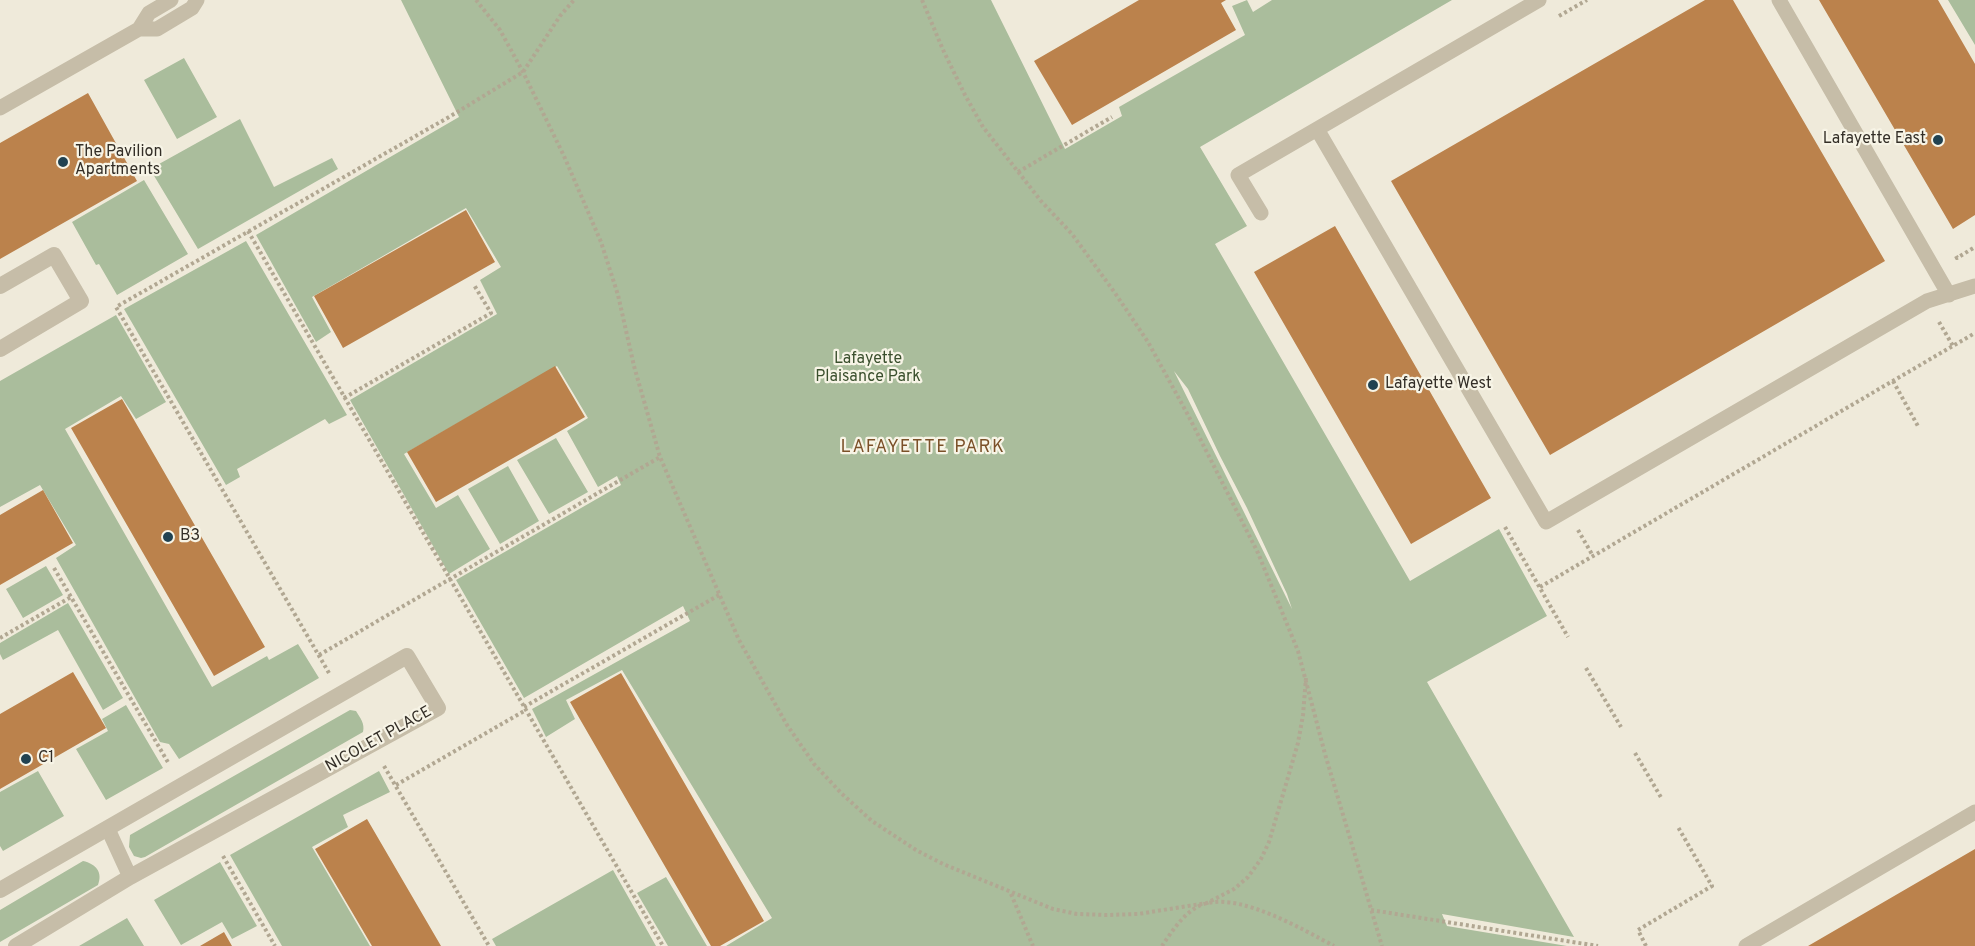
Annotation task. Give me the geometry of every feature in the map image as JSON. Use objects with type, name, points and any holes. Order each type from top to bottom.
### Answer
[{"type":"street","points":[[0,286],[54,255],[81,301],[0,349]]},
{"type":"street","name":"NICOLET PLACE","points":[[0,890],[407,656],[438,708],[130,877],[16,946]]},
{"type":"lane","points":[[0,108],[139,29],[149,13],[171,0]]},
{"type":"lane","points":[[139,29],[157,29],[192,8],[197,0]]},
{"type":"lane","points":[[1261,213],[1238,174],[1539,0]]},
{"type":"lane","points":[[1779,0],[1949,294]]},
{"type":"lane","points":[[1317,129],[1546,522],[1927,301],[1975,286]]},
{"type":"lane","points":[[1746,946],[1975,812]]},
{"type":"lane","points":[[108,829],[130,877]]},
{"type":"path","points":[[476,0],[500,30],[523,72],[564,156],[601,242],[618,295],[634,366],[660,457],[719,595],[739,640],[787,725],[814,764],[842,794],[872,820],[916,850],[1011,893],[1053,909],[1077,914],[1138,914],[1227,902],[1264,912],[1334,946]]},
{"type":"path","points":[[331,676],[116,307],[449,117],[523,72],[574,0]]},
{"type":"path","points":[[922,0],[965,95],[983,127],[1041,201],[1072,234],[1148,342],[1258,553],[1298,651],[1325,754],[1382,946]]},
{"type":"path","points":[[1018,172],[1112,117]]},
{"type":"path","points":[[248,231],[663,946]]},
{"type":"path","points":[[344,398],[491,313],[474,285]]},
{"type":"path","points":[[1540,587],[1975,333]]},
{"type":"path","points":[[1893,381],[1919,428]]},
{"type":"path","points":[[318,655],[660,457]]},
{"type":"path","points":[[1504,526],[1568,637]]},
{"type":"path","points":[[54,568],[172,770]]},
{"type":"path","points":[[396,786],[719,595]]},
{"type":"path","points":[[0,638],[70,597]]},
{"type":"path","points":[[1586,668],[1621,728]]},
{"type":"path","points":[[1162,946],[1189,913],[1234,889],[1248,877],[1261,859],[1269,842],[1298,743],[1304,716],[1306,678]]},
{"type":"path","points":[[1635,753],[1662,799]]},
{"type":"path","points":[[382,763],[489,946]]},
{"type":"path","points":[[1646,946],[1638,930],[1712,886],[1678,827]]},
{"type":"path","points":[[223,856],[275,946]]},
{"type":"path","points":[[1011,893],[1033,946]]},
{"type":"path","points":[[1370,909],[1598,946]]},
{"type":"green space","name":"Lafayette Plaisance Park","points":[[401,0],[991,0],[1065,149],[1122,116],[1119,107],[1245,35],[1232,6],[1247,0],[1253,12],[1272,0],[1452,0],[1200,147],[1247,226],[1215,244],[1410,581],[1499,529],[1547,616],[1427,682],[1574,937],[1442,914],[1447,926],[1567,946],[726,946],[772,918],[622,670],[566,700],[575,719],[546,737],[532,709],[690,621],[683,606],[524,698],[456,580],[621,485],[617,476],[598,487],[567,431],[588,418],[557,366],[404,454],[436,508],[458,495],[490,549],[449,574],[350,400],[497,314],[480,280],[501,267],[466,208],[312,297],[331,332],[316,342],[256,235],[459,117]],"holes":[[[1174,371],[1188,389],[1247,508],[1292,609]]]},
{"type":"green space","points":[[1948,0],[1975,0],[1975,45]]},
{"type":"green space","points":[[184,58],[217,117],[177,139],[144,80]]},
{"type":"green space","points":[[240,119],[274,187],[332,158],[338,169],[198,249],[150,169]]},
{"type":"green space","points":[[144,180],[188,254],[117,295],[99,264],[96,265],[72,222]]},
{"type":"green space","points":[[246,241],[347,415],[329,424],[325,419],[237,469],[240,477],[226,485],[124,309]]},
{"type":"green space","points":[[116,315],[166,402],[136,419],[121,396],[65,429],[212,687],[267,656],[269,660],[298,644],[319,678],[179,759],[169,744],[160,742],[56,558],[76,545],[40,485],[0,507],[0,381]]},
{"type":"green space","points":[[556,438],[588,492],[549,514],[517,460]]},
{"type":"green space","points":[[508,466],[539,521],[500,544],[468,489]]},
{"type":"green space","points":[[46,566],[63,595],[23,618],[6,589]]},
{"type":"green space","points":[[68,603],[123,698],[103,710],[58,630],[3,660],[0,654],[0,643]]},
{"type":"green space","points":[[126,705],[163,768],[106,800],[76,749],[108,731],[102,719]]},
{"type":"green space","points":[[350,710],[356,711],[363,726],[363,732],[145,857],[134,856],[129,847],[130,835]]},
{"type":"green space","points":[[38,771],[64,816],[3,851],[0,846],[0,792]]},
{"type":"green space","points":[[379,771],[390,792],[343,815],[348,827],[312,847],[370,946],[282,946],[230,855]]},
{"type":"green space","points":[[83,861],[92,864],[99,872],[98,885],[0,942],[0,910]]},
{"type":"green space","points":[[220,862],[257,926],[232,939],[222,922],[181,945],[154,900]]},
{"type":"green space","points":[[613,870],[656,946],[496,946],[492,939]]},
{"type":"green space","points":[[666,877],[707,946],[668,946],[637,893]]},
{"type":"green space","points":[[127,918],[144,946],[79,946]]},
{"type":"building","points":[[1139,0],[1226,0],[1221,3],[1236,30],[1072,125],[1034,61]]},
{"type":"building","points":[[1705,0],[1733,0],[1885,261],[1550,455],[1391,181]]},
{"type":"building","name":"Lafayette East","points":[[1819,0],[1938,0],[1975,64],[1975,215],[1953,229]]},
{"type":"building","name":"The Pavilion Apartments","points":[[88,93],[137,181],[0,259],[0,143]]},
{"type":"building","points":[[466,210],[495,262],[343,348],[314,296]]},
{"type":"building","name":"Lafayette West","points":[[1335,226],[1491,498],[1411,544],[1254,272]]},
{"type":"building","points":[[555,366],[585,417],[436,502],[407,452]]},
{"type":"building","name":"B3","points":[[122,399],[265,647],[214,676],[71,428]]},
{"type":"building","points":[[43,490],[73,543],[0,585],[0,515]]},
{"type":"building","name":"C1","points":[[73,672],[106,728],[0,789],[0,714]]},
{"type":"building","points":[[621,673],[764,921],[720,946],[711,946],[570,702]]},
{"type":"building","points":[[367,819],[441,946],[372,946],[315,849]]},
{"type":"building","points":[[1975,849],[1975,946],[1808,946]]},
{"type":"building","points":[[224,932],[232,946],[200,946]]},
{"type":"place","name":"Lafayette East","points":[[1938,140]]},
{"type":"place","name":"The Pavilion Apartments","points":[[63,162]]},
{"type":"place","name":"Lafayette West","points":[[1373,385]]},
{"type":"place","name":"B3","points":[[168,537]]},
{"type":"place","name":"C1","points":[[26,759]]},
{"type":"district","name":"LAFAYETTE PARK","points":[[923,448]]}]
